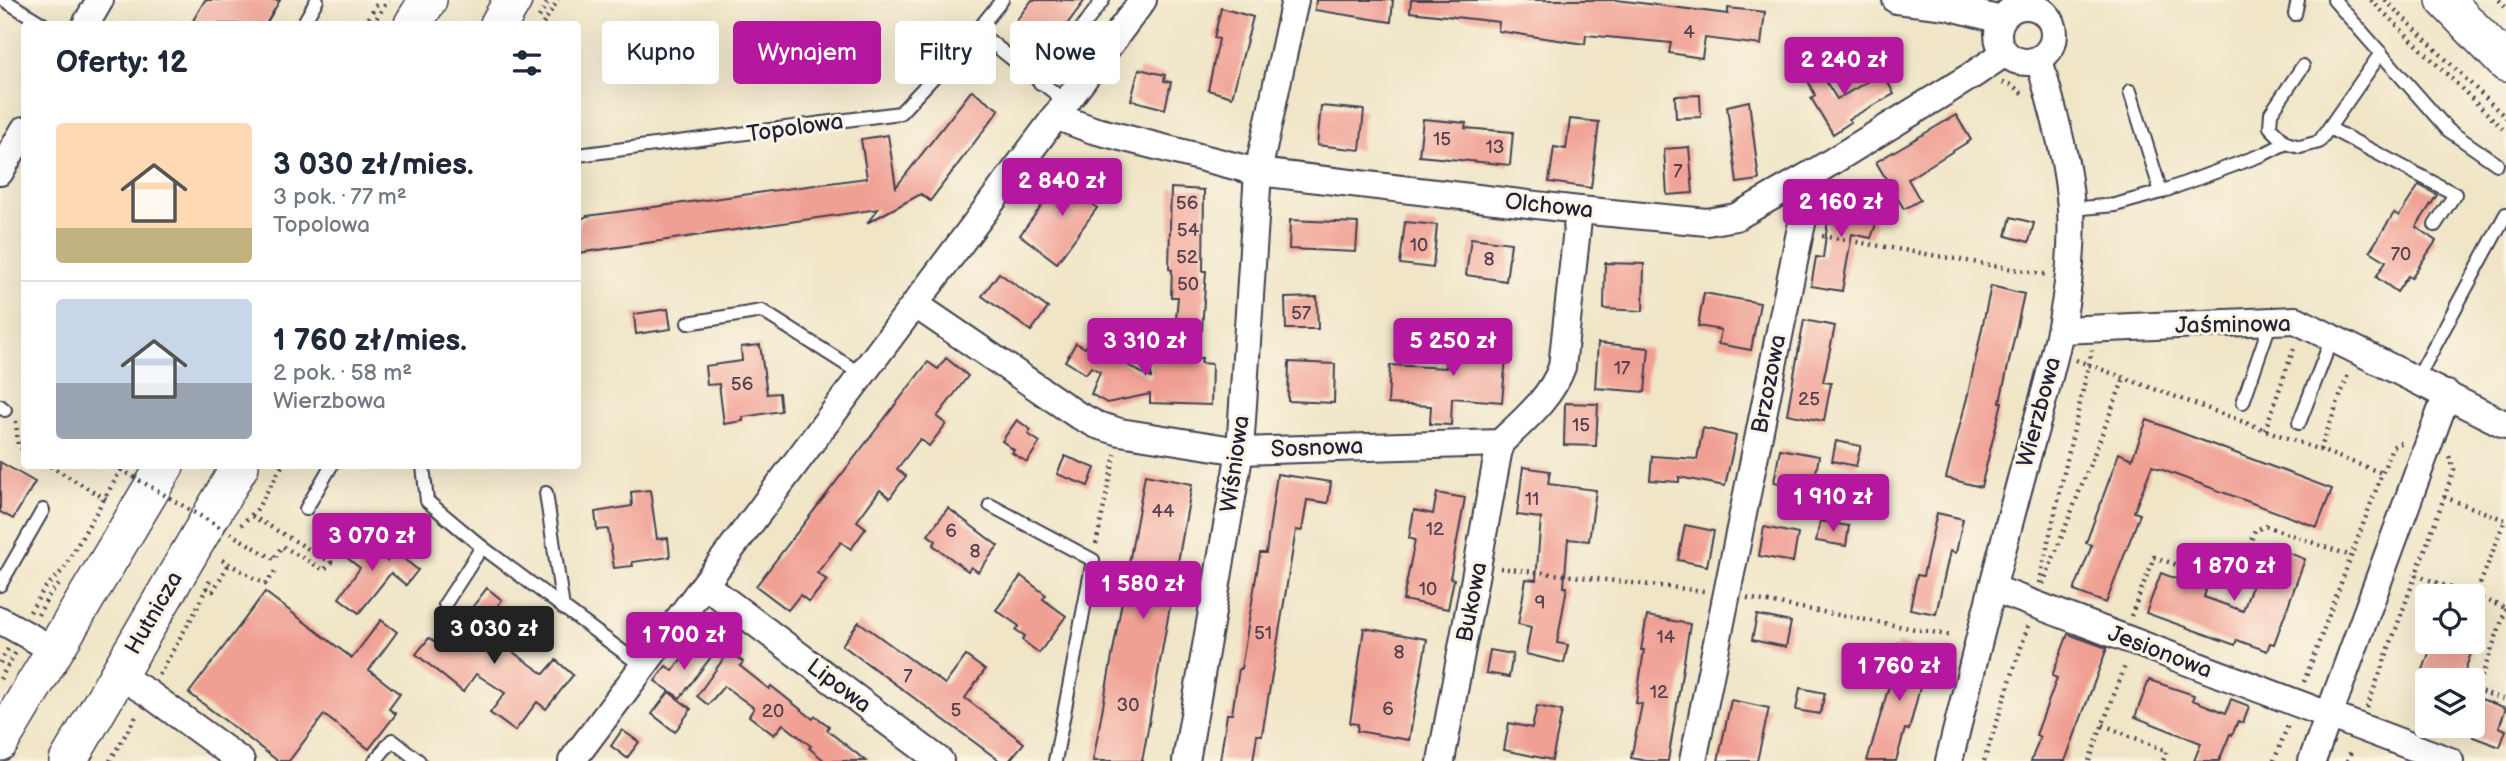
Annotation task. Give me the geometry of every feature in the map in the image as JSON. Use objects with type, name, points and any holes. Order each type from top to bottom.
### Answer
[{"type":"main road","points":[[415,21],[428,0]]},
{"type":"main road","points":[[501,21],[513,0]]},
{"type":"main road","points":[[2445,0],[2499,53]]},
{"type":"main road","points":[[0,742],[163,469]]},
{"type":"main road","name":"Hutnicza","points":[[68,761],[133,684],[239,469]]},
{"type":"street","points":[[88,21],[100,0]]},
{"type":"street","points":[[572,761],[1143,0]]},
{"type":"street","name":"Wiśniowa","points":[[1186,761],[1240,451],[1258,172],[1295,0]]},
{"type":"street","points":[[1896,0],[1947,6],[2001,20]]},
{"type":"street","points":[[2022,6],[2054,7],[2051,23],[2054,33],[2047,52],[2039,59],[2021,62],[2004,53],[1999,43],[1998,31],[2001,20],[2010,10],[2022,6]]},
{"type":"street","name":"Olchowa","points":[[1060,109],[1093,130],[1258,172],[1578,210],[1707,222],[1736,217],[1815,172],[2004,53]]},
{"type":"street","name":"Wierzbowa","points":[[1949,761],[1992,588],[2059,341],[2054,279],[2071,209],[2066,163],[2039,59]]},
{"type":"street","points":[[0,172],[21,135]]},
{"type":"street","name":"Brzozowa","points":[[1693,761],[1800,232],[1815,172]]},
{"type":"street","points":[[1500,443],[1545,397],[1557,381],[1562,367],[1578,210]]},
{"type":"street","name":"Sosnowa","points":[[916,305],[1076,414],[1097,425],[1120,432],[1240,451],[1500,443]]},
{"type":"street","name":"Jaśminowa","points":[[2059,341],[2097,329],[2296,320],[2329,345],[2417,379],[2506,425]]},
{"type":"street","points":[[2312,761],[2447,394]]},
{"type":"street","name":"Bukowa","points":[[1441,761],[1500,443]]},
{"type":"street","name":"Lipowa","points":[[705,585],[940,761]]},
{"type":"street","name":"Jesionowa","points":[[1992,588],[2450,761]]},
{"type":"street","points":[[9,626],[54,650]]},
{"type":"street","points":[[133,684],[241,761]]},
{"type":"lane","points":[[4,0],[38,21]]},
{"type":"lane","points":[[305,21],[317,0]]},
{"type":"lane","name":"Topolowa","points":[[985,21],[1002,0]]},
{"type":"lane","points":[[1087,21],[1103,0]]},
{"type":"lane","points":[[2295,14],[2298,0]]},
{"type":"lane","points":[[2334,0],[2448,130],[2497,164]]},
{"type":"lane","points":[[996,47],[1010,58]]},
{"type":"lane","points":[[2303,66],[2271,113],[2269,121],[2270,127],[2286,143],[2300,147],[2319,142],[2381,53]]},
{"type":"lane","name":"Topolowa","points":[[581,155],[900,113],[927,84]]},
{"type":"lane","points":[[1041,84],[1060,109]]},
{"type":"lane","points":[[2130,91],[2161,192]]},
{"type":"lane","points":[[2329,128],[2455,194],[2435,225]]},
{"type":"lane","points":[[2071,209],[2115,205],[2161,192],[2264,154],[2286,143]]},
{"type":"lane","points":[[2417,379],[2506,214]]},
{"type":"lane","points":[[688,323],[762,311],[862,374]]},
{"type":"lane","points":[[2243,402],[2271,321]]},
{"type":"lane","points":[[2299,423],[2329,345]]},
{"type":"lane","points":[[306,509],[329,469]]},
{"type":"lane","points":[[423,469],[427,501],[482,547],[642,666]]},
{"type":"lane","points":[[546,493],[563,608]]},
{"type":"lane","points":[[990,505],[1093,560],[1055,761]]},
{"type":"lane","points":[[0,585],[43,510]]},
{"type":"lane","points":[[444,604],[482,547]]},
{"type":"lane","points":[[375,761],[392,740],[419,761]]},
{"type":"path","points":[[367,21],[379,0]]},
{"type":"path","points":[[375,21],[388,0]]},
{"type":"path","points":[[537,21],[549,0]]},
{"type":"path","points":[[545,21],[558,0]]},
{"type":"path","points":[[2371,0],[2506,132]]},
{"type":"path","points":[[2385,0],[2506,118]]},
{"type":"path","points":[[2499,0],[2506,8]]},
{"type":"path","points":[[1971,76],[1977,86],[2005,83],[2012,85],[2025,96]]},
{"type":"path","points":[[1800,232],[2054,279]]},
{"type":"path","points":[[2047,261],[2054,279]]},
{"type":"path","points":[[2035,605],[2097,329]]},
{"type":"path","points":[[2264,430],[2298,338],[2329,345],[2353,363],[2320,450]]},
{"type":"path","points":[[2059,341],[2089,365],[2382,473]]},
{"type":"path","points":[[1984,761],[2035,605],[2124,378]]},
{"type":"path","points":[[1093,560],[1120,432]]},
{"type":"path","points":[[2274,761],[2392,447],[2409,439]]},
{"type":"path","points":[[2347,761],[2454,470],[2444,444]]},
{"type":"path","points":[[55,469],[111,502]]},
{"type":"path","points":[[120,469],[274,559],[282,546],[324,570],[331,562],[252,516]]},
{"type":"path","points":[[0,661],[9,626],[63,570],[121,469]]},
{"type":"path","points":[[235,536],[252,516],[280,469]]},
{"type":"path","points":[[2444,497],[2506,520],[2480,584]]},
{"type":"path","points":[[2089,761],[2103,725],[2154,557],[2234,584],[2255,530],[2266,526],[2351,556]]},
{"type":"path","points":[[218,566],[228,548]]},
{"type":"path","points":[[222,560],[265,584],[277,569]]},
{"type":"path","points":[[198,585],[212,591],[229,564]]},
{"type":"path","points":[[110,761],[133,684],[206,588],[214,572]]},
{"type":"path","points":[[2416,575],[2440,584]]},
{"type":"path","points":[[2485,601],[2506,609],[2477,690],[2506,700]]},
{"type":"path","points":[[1950,648],[1953,636]]},
{"type":"path","points":[[2103,725],[2167,751],[2163,761]]},
{"type":"building","points":[[205,0],[280,0],[268,21],[193,21]]},
{"type":"building","points":[[1032,0],[1085,0],[1069,21],[1016,21]]},
{"type":"building","points":[[1316,0],[1393,0],[1391,22],[1315,10]]},
{"type":"building","points":[[1411,0],[1617,0],[1728,14],[1728,8],[1765,12],[1761,45],[1705,38],[1702,58],[1669,53],[1671,43],[1586,35],[1585,44],[1498,31],[1499,22],[1410,12]]},
{"type":"building","points":[[1221,8],[1253,17],[1232,97],[1208,90],[1219,39],[1214,38]]},
{"type":"building","points":[[1811,58],[1837,99],[1883,73],[1894,94],[1849,119],[1851,122],[1833,134],[1811,98],[1815,95],[1800,65]]},
{"type":"building","points":[[1139,69],[1165,75],[1164,81],[1171,82],[1165,109],[1131,100]]},
{"type":"building","points":[[972,90],[999,110],[930,201],[921,194],[867,223],[878,209],[581,253],[581,219],[587,216],[867,178],[861,139],[888,135],[896,187]]},
{"type":"building","points":[[1700,95],[1701,117],[1676,118],[1675,96]]},
{"type":"building","points":[[1749,101],[1759,180],[1737,183],[1727,106]]},
{"type":"building","points":[[1321,106],[1364,110],[1360,150],[1317,145]]},
{"type":"building","points":[[1956,115],[1971,140],[1908,179],[1920,200],[1904,209],[1876,162]]},
{"type":"building","points":[[1423,119],[1466,123],[1465,128],[1513,132],[1510,165],[1419,156]]},
{"type":"building","points":[[1570,119],[1599,122],[1591,188],[1549,182],[1554,147],[1566,149]]},
{"type":"building","points":[[1689,147],[1693,193],[1667,195],[1664,149]]},
{"type":"building","points":[[1083,176],[1100,188],[1090,202],[1097,208],[1057,263],[1020,235],[1061,180],[1073,190]]},
{"type":"building","points":[[2419,185],[2437,195],[2416,227],[2436,241],[2411,278],[2408,276],[2397,292],[2376,277],[2386,261],[2370,251],[2394,213],[2399,216]]},
{"type":"building","points":[[1850,186],[1876,224],[1871,238],[1852,234],[1842,291],[1811,286],[1816,257],[1823,258],[1829,211],[1837,192]]},
{"type":"building","points":[[1171,188],[1204,190],[1203,271],[1206,271],[1202,330],[1175,330],[1178,297],[1171,297],[1172,270],[1169,269]]},
{"type":"building","points":[[2011,217],[2034,223],[2029,242],[2006,236]]},
{"type":"building","points":[[1290,220],[1358,223],[1356,252],[1289,249]]},
{"type":"building","points":[[1405,222],[1437,225],[1433,268],[1400,264]]},
{"type":"building","points":[[1471,238],[1511,243],[1506,281],[1466,275]]},
{"type":"building","points":[[1605,263],[1644,264],[1643,311],[1604,309]]},
{"type":"building","points":[[999,273],[1048,308],[1031,331],[982,296]]},
{"type":"building","points":[[1991,286],[2024,294],[1981,487],[1946,478],[1968,394]]},
{"type":"building","points":[[1704,293],[1760,303],[1751,350],[1718,344],[1721,330],[1698,326]]},
{"type":"building","points":[[1317,297],[1318,329],[1286,329],[1285,298]]},
{"type":"building","points":[[668,309],[671,329],[636,334],[634,314]]},
{"type":"building","points":[[1804,320],[1835,326],[1823,382],[1831,383],[1824,421],[1787,414]]},
{"type":"building","points":[[1490,333],[1508,335],[1502,402],[1452,398],[1451,425],[1430,424],[1431,406],[1388,404],[1390,365],[1446,368],[1448,337],[1488,341]]},
{"type":"building","points":[[1091,339],[1108,349],[1106,353],[1151,378],[1151,361],[1173,362],[1173,357],[1202,358],[1201,363],[1212,364],[1211,405],[1150,403],[1150,394],[1107,403],[1091,394],[1100,372],[1091,367],[1086,374],[1065,361],[1076,343],[1085,348]]},
{"type":"building","points":[[1598,343],[1649,348],[1645,392],[1595,388]]},
{"type":"building","points":[[760,345],[767,394],[779,393],[781,411],[743,417],[743,421],[724,424],[719,384],[707,385],[705,366],[742,361],[741,347]]},
{"type":"building","points":[[946,358],[968,376],[937,417],[946,424],[929,446],[920,439],[897,469],[906,476],[890,498],[880,490],[857,521],[866,528],[851,549],[841,542],[817,573],[827,580],[809,602],[800,595],[788,610],[756,586],[928,362],[938,369]]},
{"type":"building","points":[[1289,362],[1335,364],[1334,403],[1288,401]]},
{"type":"building","points":[[1565,403],[1598,404],[1596,446],[1564,445]]},
{"type":"building","points":[[1017,420],[1031,430],[1028,434],[1040,442],[1027,462],[1012,453],[1014,450],[1002,441]]},
{"type":"building","points":[[2147,420],[2332,489],[2317,527],[2152,466],[2134,512],[2140,514],[2106,603],[2074,591],[2092,545],[2086,543],[2119,453],[2132,459]]},
{"type":"building","points":[[1703,428],[1736,436],[1725,486],[1679,477],[1679,482],[1650,480],[1652,456],[1697,459]]},
{"type":"building","points":[[1836,441],[1861,446],[1856,466],[1832,461]]},
{"type":"building","points":[[1780,449],[1819,456],[1813,489],[1774,482]]},
{"type":"building","points":[[1065,456],[1095,468],[1088,486],[1057,474]]},
{"type":"building","points":[[0,462],[35,482],[13,519],[0,512]]},
{"type":"building","points":[[1523,467],[1550,471],[1548,484],[1596,490],[1589,541],[1568,539],[1564,587],[1567,587],[1557,643],[1568,645],[1564,663],[1526,654],[1531,627],[1518,624],[1526,579],[1536,580],[1541,518],[1517,515]]},
{"type":"building","points":[[1277,474],[1331,482],[1328,503],[1307,500],[1302,531],[1296,530],[1262,735],[1257,735],[1253,761],[1220,761],[1227,714],[1232,714],[1241,669],[1260,553],[1266,553]]},
{"type":"building","points":[[1145,475],[1192,484],[1146,740],[1142,761],[1093,761]]},
{"type":"building","points":[[650,490],[657,539],[668,538],[670,557],[632,562],[633,566],[614,568],[608,529],[597,530],[595,512],[632,506],[631,492]]},
{"type":"building","points":[[1437,493],[1465,498],[1450,578],[1454,579],[1448,609],[1403,600],[1415,540],[1409,538],[1414,510],[1433,514]]},
{"type":"building","points":[[948,508],[998,546],[978,572],[971,567],[968,571],[933,545],[936,541],[928,535]]},
{"type":"building","points":[[1937,513],[1963,519],[1956,553],[1950,551],[1936,614],[1910,609],[1917,575],[1923,576]]},
{"type":"building","points":[[1820,521],[1849,526],[1846,546],[1816,541]]},
{"type":"building","points":[[1685,525],[1714,531],[1707,566],[1678,560]]},
{"type":"building","points":[[1764,527],[1798,534],[1793,562],[1759,556]]},
{"type":"building","points":[[355,535],[387,561],[394,551],[418,570],[406,585],[391,573],[359,613],[339,598],[360,568],[341,553]]},
{"type":"building","points":[[2267,545],[2305,559],[2274,644],[2270,643],[2267,651],[2237,640],[2235,645],[2146,613],[2161,573],[2206,590],[2204,597],[2243,611]]},
{"type":"building","points":[[1021,576],[1046,595],[1043,599],[1066,616],[1039,653],[1022,640],[1025,636],[1016,630],[1019,626],[996,610]]},
{"type":"building","points":[[487,588],[502,600],[480,629],[544,674],[556,660],[573,675],[546,709],[537,702],[515,731],[490,713],[505,693],[476,674],[463,692],[416,654],[429,638],[442,647]]},
{"type":"building","points":[[265,592],[352,658],[381,620],[397,632],[369,670],[400,694],[389,709],[396,714],[369,749],[324,715],[289,761],[278,761],[189,693]]},
{"type":"building","points":[[1757,615],[1791,622],[1786,647],[1752,640]]},
{"type":"building","points":[[1647,616],[1690,624],[1668,761],[1631,758],[1642,704],[1636,703]]},
{"type":"building","points":[[859,622],[945,684],[966,656],[985,670],[965,698],[1024,743],[1009,761],[1000,761],[842,645]]},
{"type":"building","points":[[1364,628],[1427,639],[1409,740],[1357,731],[1358,724],[1350,723]]},
{"type":"building","points":[[2068,634],[2107,648],[2065,761],[2031,761],[2040,737],[2036,735],[2057,678],[2052,676]]},
{"type":"building","points":[[1898,643],[1929,652],[1909,730],[1905,729],[1896,761],[1867,761],[1892,676],[1889,676]]},
{"type":"building","points":[[693,644],[711,657],[680,698],[655,681],[666,666],[673,671]]},
{"type":"building","points":[[1490,650],[1513,654],[1509,677],[1486,673]]},
{"type":"building","points":[[729,651],[743,662],[740,666],[813,719],[815,716],[829,726],[827,730],[866,761],[825,761],[783,724],[774,735],[749,716],[754,708],[724,686],[708,705],[697,696]]},
{"type":"building","points":[[2429,654],[2471,654],[2466,668],[2424,668]]},
{"type":"building","points":[[2149,680],[2194,695],[2192,700],[2226,713],[2231,699],[2249,706],[2243,723],[2238,721],[2232,735],[2230,734],[2219,761],[2194,761],[2201,743],[2135,717]]},
{"type":"building","points":[[1800,688],[1825,693],[1820,714],[1796,710]]},
{"type":"building","points":[[669,692],[691,709],[675,732],[652,714]]},
{"type":"building","points":[[1731,700],[1769,708],[1757,761],[1718,761]]},
{"type":"building","points":[[2485,700],[2506,708],[2499,727],[2506,730],[2500,747],[2476,738],[2485,738]]},
{"type":"building","points":[[1537,706],[1562,711],[1552,760],[1504,750],[1509,723],[1532,728]]},
{"type":"building","points":[[622,730],[639,742],[627,758],[611,746]]}]
